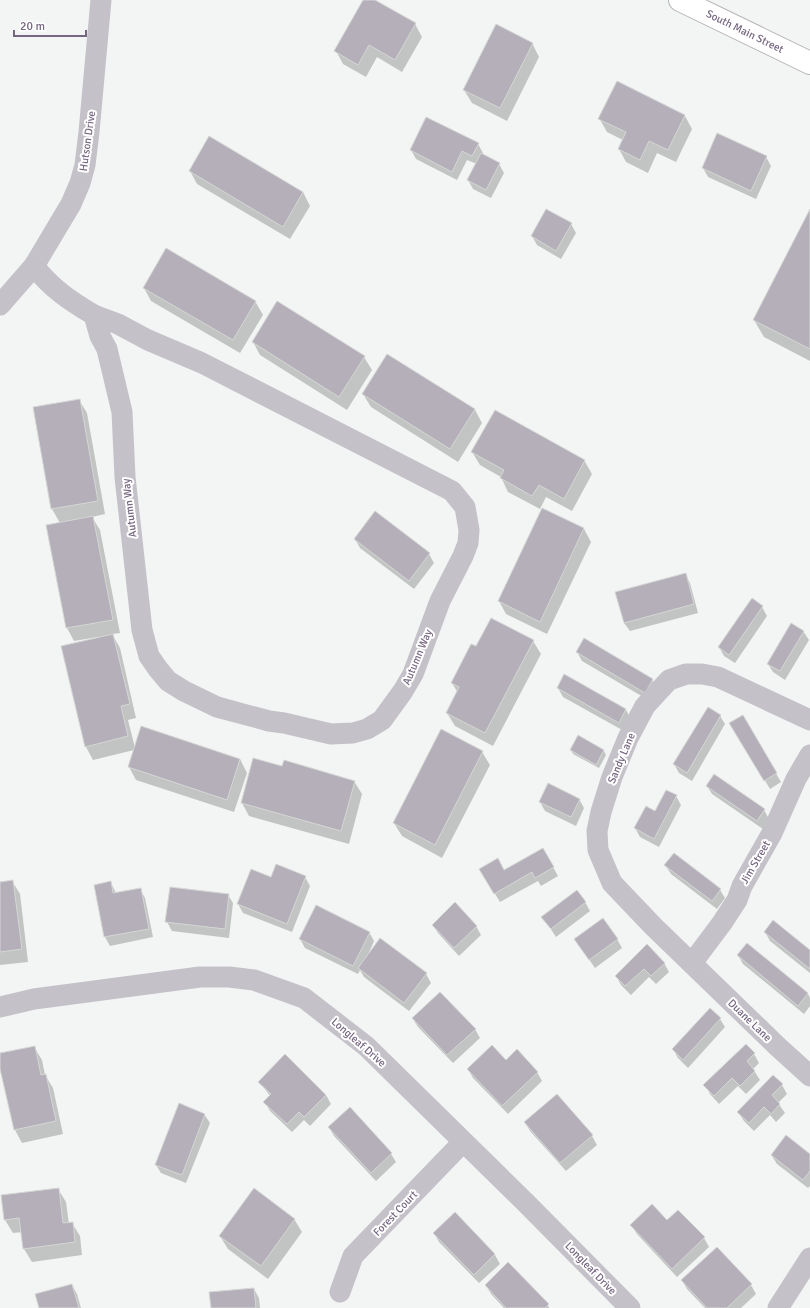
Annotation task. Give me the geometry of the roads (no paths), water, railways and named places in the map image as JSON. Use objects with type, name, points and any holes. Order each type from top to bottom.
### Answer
[{"type":"main road","name":"South Main Street","points":[[680,0],[810,63]]},
{"type":"street","name":"Hutson Drive","points":[[0,305],[34,266],[80,184],[85,165],[101,0]]},
{"type":"street","name":"Autumn Way","points":[[34,266],[48,283],[65,298],[94,315],[118,324],[148,340],[202,363],[452,491],[465,507],[469,530],[468,543],[463,556],[440,601],[413,674],[403,691],[382,720],[367,729],[353,733],[331,734],[269,721],[211,704],[184,691],[168,680],[158,669],[149,656],[142,630],[125,477],[122,412],[107,349],[100,336],[94,315]]},
{"type":"street","name":"Sandy Lane","points":[[692,963],[612,883],[598,850],[597,831],[601,812],[612,777],[628,738],[645,706],[670,680],[686,674],[702,674],[718,677],[810,720]]},
{"type":"street","name":"Jim Street","points":[[692,963],[722,924],[737,900],[742,886],[772,833],[796,779],[810,755]]},
{"type":"street","name":"Duane Lane","points":[[692,963],[810,1076]]},
{"type":"street","name":"Longleaf Drive","points":[[0,1007],[34,999],[200,977],[229,977],[254,980],[304,998],[332,1018],[366,1046],[526,1203],[630,1308]]},
{"type":"street","name":"Forest Court","points":[[340,1292],[353,1256],[463,1142]]},
{"type":"street","points":[[778,1308],[810,1258]]}]
